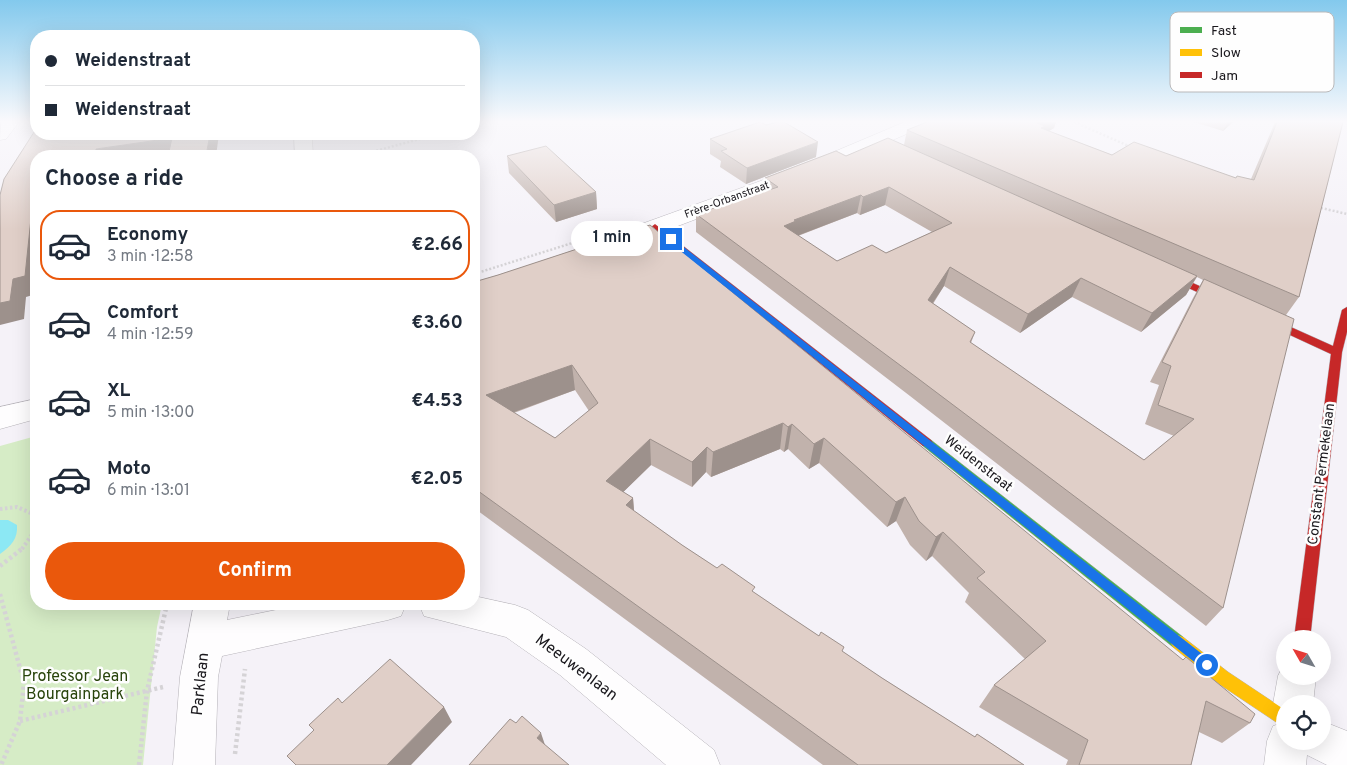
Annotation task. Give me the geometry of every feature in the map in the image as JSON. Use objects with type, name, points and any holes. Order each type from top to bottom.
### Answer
[{"type":"street","name":"Frère-Orbanstraat","points":[[609,243],[847,158]]},
{"type":"street","name":"Weidenstraat","points":[[655,227],[1214,671],[1276,714]]},
{"type":"street","points":[[1146,265],[1338,352]]},
{"type":"street","name":"Constant Permekelaan","points":[[1303,630],[1338,352],[1347,310]]},
{"type":"street","points":[[0,418],[30,410]]},
{"type":"street","name":"Parklaan","points":[[194,765],[202,660],[211,610]]},
{"type":"street","points":[[202,660],[249,632],[358,610]]},
{"type":"street","name":"Meeuwenlaan","points":[[463,610],[515,622],[572,662],[699,765]]},
{"type":"street","points":[[1331,745],[1347,753]]},
{"type":"street","points":[[1285,765],[1287,750]]},
{"type":"path","points":[[1308,204],[1347,214]]},
{"type":"path","points":[[0,509],[17,507],[30,512]]},
{"type":"path","points":[[0,566],[21,551],[30,538]]},
{"type":"path","points":[[0,594],[24,683],[20,721],[1,765]]},
{"type":"path","points":[[138,765],[147,691],[166,610]]},
{"type":"path","points":[[235,756],[249,632]]},
{"type":"path","points":[[20,721],[147,691],[202,660]]},
{"type":"green space","name":"Professor Jean Bourgainpark","points":[[30,438],[30,610],[161,610],[157,627],[143,765],[0,765],[0,446]]},
{"type":"water","points":[[0,520],[8,520],[17,525],[17,530],[13,542],[0,554]]},
{"type":"building","points":[[18,158],[30,158],[30,228],[25,276],[13,279],[10,301],[0,303],[0,195],[4,179]]},
{"type":"building","points":[[509,158],[559,158],[596,192],[554,205]]},
{"type":"building","points":[[731,158],[775,158],[747,168]]},
{"type":"building","points":[[818,158],[932,158],[1197,276],[1152,313],[1081,278],[1028,314],[950,267],[928,300],[975,332],[970,342],[1144,460],[1194,419],[1158,405],[1171,366],[1162,362],[1204,279],[1294,319],[1223,608],[696,214],[778,187],[765,178]],"holes":[[[889,187],[952,223],[886,253],[872,245],[837,261],[784,226],[796,221],[794,220],[861,195],[863,197]]]},
{"type":"building","points":[[972,158],[1178,158],[1236,178],[1237,176],[1254,180],[1263,158],[1334,158],[1299,297]]},
{"type":"building","points":[[650,225],[1183,660],[1186,657],[1255,714],[1250,723],[1206,701],[1191,765],[1079,765],[1088,740],[994,685],[1046,641],[977,578],[985,572],[943,532],[936,537],[919,521],[905,497],[896,502],[824,438],[814,444],[792,424],[788,427],[783,423],[713,452],[707,447],[692,462],[650,439],[606,481],[633,498],[626,505],[717,568],[722,564],[755,587],[752,591],[819,636],[821,632],[844,647],[842,651],[882,678],[975,737],[977,734],[1024,765],[858,765],[480,492],[480,280]],"holes":[[[572,365],[598,403],[555,438],[486,395]]]},
{"type":"building","points":[[390,659],[444,707],[387,765],[296,765],[287,756],[314,730],[309,725],[338,698],[342,703]]},
{"type":"building","points":[[522,716],[541,733],[537,738],[569,765],[469,765],[510,719],[516,723]]},
{"type":"traffic: fast","points":[[927,443],[1178,642]]},
{"type":"traffic: slow","points":[[1178,642],[1222,677],[1276,714]]},
{"type":"traffic: jam","points":[[655,227],[927,443]]},
{"type":"traffic: jam","points":[[1157,270],[1337,352]]},
{"type":"traffic: jam","points":[[1303,630],[1337,352],[1347,310]]},
{"type":"route","points":[[671,239],[1207,665]]}]
